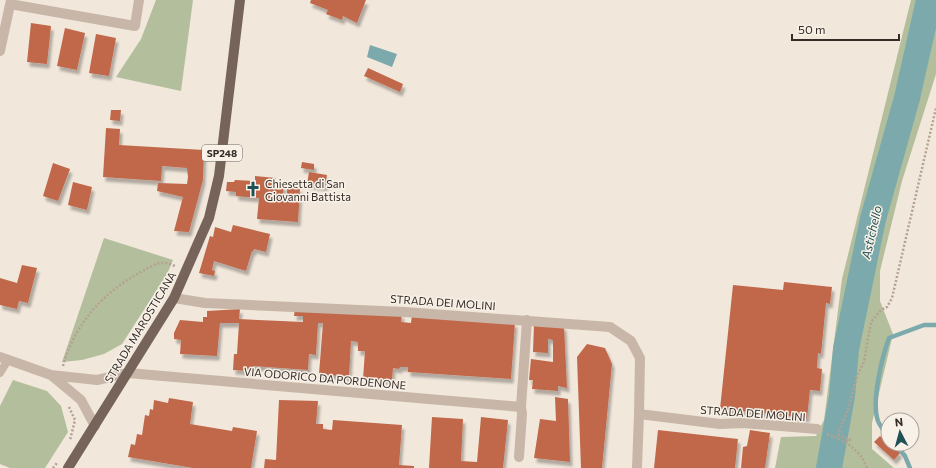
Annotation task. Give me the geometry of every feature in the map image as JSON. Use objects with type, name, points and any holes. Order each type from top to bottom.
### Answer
[{"type":"main road","name":"STRADA MAROSTICANA","points":[[68,468],[174,298],[210,218],[215,198],[226,120],[240,0]]},
{"type":"street","points":[[0,51],[10,2],[134,26],[139,0]]},
{"type":"street","name":"STRADA DEI MOLINI","points":[[174,298],[204,303],[304,306],[527,320],[610,327],[631,341],[640,358],[637,468]]},
{"type":"street","points":[[519,457],[527,320]]},
{"type":"street","points":[[4,358],[55,375],[81,400],[95,426]]},
{"type":"street","name":"VIA ODORICO DA PORDENONE","points":[[55,375],[97,380],[128,373],[521,407]]},
{"type":"street","name":"STRADA DEI MOLINI","points":[[639,414],[720,424],[742,423],[817,429]]},
{"type":"lane","points":[[0,373],[4,358]]},
{"type":"path","points":[[845,442],[850,440],[839,435],[839,431],[848,410],[857,376],[864,362],[871,322],[881,310],[887,307],[892,298],[936,108]]},
{"type":"path","points":[[55,375],[83,322],[116,287],[157,264],[167,262],[187,271]]},
{"type":"path","points":[[67,445],[72,435],[75,420],[68,404]]},
{"type":"path","points":[[817,429],[845,442],[863,457],[867,468]]},
{"type":"path","points":[[53,468],[61,456]]},
{"type":"green space","points":[[156,0],[193,0],[181,91],[116,77],[141,39]]},
{"type":"green space","points":[[911,0],[936,0],[936,74],[902,181],[880,271],[880,301],[893,334],[872,423],[872,449],[894,468],[775,468],[781,437],[816,436],[824,420],[842,279]]},
{"type":"green space","points":[[104,238],[173,260],[167,274],[122,344],[104,354],[82,360],[62,362]]},
{"type":"green space","points":[[13,380],[47,391],[61,406],[68,432],[45,468],[10,468],[0,464],[0,406]]},
{"type":"water","points":[[370,45],[397,54],[392,67],[367,57]]},
{"type":"building","points":[[311,0],[366,0],[357,23],[343,16],[342,20],[326,14],[328,10],[310,3]]},
{"type":"building","points":[[31,23],[51,26],[47,64],[27,62]]},
{"type":"building","points":[[65,28],[85,33],[77,70],[57,66]]},
{"type":"building","points":[[96,34],[116,38],[109,76],[89,73]]},
{"type":"building","points":[[368,68],[403,84],[400,92],[364,76]]},
{"type":"building","points":[[111,110],[121,110],[120,121],[110,120]]},
{"type":"building","points":[[106,128],[120,129],[119,145],[204,150],[203,180],[189,232],[174,231],[183,197],[157,191],[158,183],[187,184],[187,168],[162,166],[161,181],[103,177]]},
{"type":"building","points":[[302,162],[314,164],[314,170],[301,168]]},
{"type":"building","points":[[53,163],[70,169],[58,201],[43,196]]},
{"type":"building","points":[[309,172],[327,175],[325,187],[307,184]]},
{"type":"building","points":[[255,176],[276,178],[275,185],[284,185],[283,195],[287,195],[287,187],[300,188],[298,222],[257,219],[259,198],[236,196],[236,192],[226,191],[227,182],[234,182],[235,180],[255,181]]},
{"type":"building","points":[[73,182],[92,187],[87,210],[68,205]]},
{"type":"building","points":[[233,225],[270,234],[266,252],[254,249],[246,271],[214,261],[212,270],[215,271],[214,276],[199,273],[210,236],[213,237],[215,227],[231,232]]},
{"type":"building","points":[[22,265],[37,268],[28,303],[19,301],[17,309],[0,305],[0,278],[17,283]]},
{"type":"building","points":[[784,282],[832,287],[830,304],[826,303],[821,354],[818,353],[817,368],[822,369],[820,391],[810,390],[807,418],[720,409],[733,285],[783,290]]},
{"type":"building","points":[[295,308],[402,314],[401,322],[411,323],[412,315],[515,323],[511,379],[408,372],[408,367],[400,367],[399,369],[393,368],[392,380],[363,379],[365,351],[358,351],[358,342],[351,341],[349,377],[319,374],[323,323],[318,323],[316,355],[309,354],[308,370],[253,366],[253,368],[249,368],[249,371],[233,370],[234,354],[237,354],[239,323],[220,323],[217,356],[180,354],[181,340],[174,339],[174,333],[180,320],[203,322],[203,317],[207,317],[207,311],[240,309],[239,319],[303,322],[303,316],[294,316]]},
{"type":"building","points":[[534,324],[564,326],[567,388],[558,386],[558,391],[532,389],[533,380],[529,380],[531,359],[553,362],[553,340],[548,339],[548,353],[533,352]]},
{"type":"building","points":[[587,344],[605,348],[612,364],[602,468],[581,468],[577,357]]},
{"type":"building","points":[[555,397],[568,399],[570,462],[534,458],[540,419],[556,421]]},
{"type":"building","points":[[169,398],[193,402],[190,424],[232,431],[233,427],[257,431],[251,468],[193,468],[128,457],[131,444],[135,445],[137,434],[142,435],[145,415],[149,416],[150,409],[153,410],[154,400],[168,403]]},
{"type":"building","points":[[279,400],[318,401],[316,424],[323,424],[323,429],[332,430],[333,420],[402,425],[399,465],[414,466],[414,468],[264,468],[265,459],[276,460]]},
{"type":"building","points":[[432,417],[463,419],[461,461],[477,462],[481,417],[508,420],[503,468],[429,468]]},
{"type":"building","points":[[658,430],[738,439],[735,468],[654,468]]},
{"type":"building","points":[[750,430],[770,433],[765,468],[741,468],[743,447],[747,446]]},
{"type":"building","points":[[880,436],[880,447],[874,442]]},
{"type":"building","points":[[885,452],[900,453],[894,460]]},
{"type":"waterway","name":"Astichello","points":[[829,468],[842,396],[846,349],[873,219],[907,98],[929,0]]},
{"type":"waterway","points":[[880,425],[876,413],[878,380],[883,356],[889,338],[924,325],[936,325]]},
{"type":"waterway","points":[[902,452],[910,468]]},
{"type":"place","name":"Chiesetta di San Giovanni Battista","points":[[253,189]]}]
